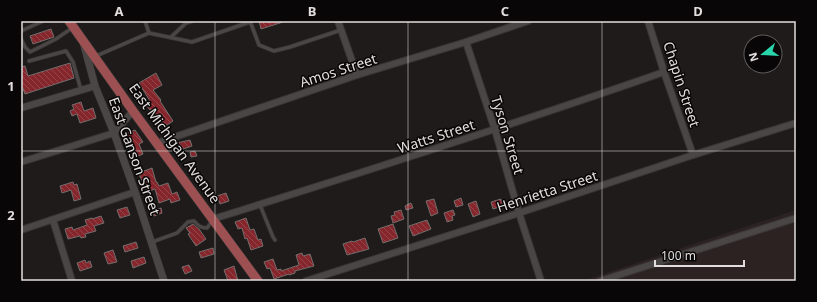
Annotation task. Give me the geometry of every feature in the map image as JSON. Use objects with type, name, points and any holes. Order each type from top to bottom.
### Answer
[{"type":"main road","name":"East Michigan Avenue","points":[[72,24],[133,111],[258,281]]},
{"type":"street","points":[[338,21],[357,75]]},
{"type":"street","name":"Amos Street","points":[[157,143],[357,75],[466,42],[528,21]]},
{"type":"street","name":"Chapin Street","points":[[648,21],[693,155]]},
{"type":"street","name":"East Ganson Street","points":[[83,39],[95,86],[135,192],[164,281]]},
{"type":"street","name":"Tyson Street","points":[[466,42],[495,130],[519,213],[541,281]]},
{"type":"street","name":"Watts Street","points":[[213,219],[495,130],[664,72]]},
{"type":"street","points":[[21,108],[95,86]]},
{"type":"street","points":[[21,162],[114,133],[133,111]]},
{"type":"street","name":"Henrietta Street","points":[[306,281],[796,123]]},
{"type":"street","points":[[21,230],[135,192]]},
{"type":"street","points":[[600,281],[796,218]]},
{"type":"street","points":[[53,220],[72,281]]},
{"type":"lane","points":[[21,31],[43,21]]},
{"type":"lane","points":[[145,21],[149,33]]},
{"type":"lane","points":[[171,37],[186,23],[192,21]]},
{"type":"lane","points":[[95,56],[149,33],[192,42],[250,21],[259,45],[274,51],[290,48],[341,30]]},
{"type":"lane","points":[[21,39],[25,47],[30,52],[56,39],[72,24]]},
{"type":"lane","points":[[29,61],[66,51],[73,62],[82,90]]},
{"type":"lane","points":[[260,205],[272,237],[275,240]]},
{"type":"lane","points":[[151,243],[177,233],[188,222],[194,221],[202,228],[207,228],[213,219]]},
{"type":"shaded area","points":[[796,210],[796,281],[582,281]]},
{"type":"building","points":[[259,21],[283,21],[283,22],[261,29]]},
{"type":"building","points":[[51,29],[54,37],[33,44],[30,36]]},
{"type":"building","points":[[70,63],[74,78],[25,94],[21,86],[21,67],[25,66],[28,76]]},
{"type":"building","points":[[156,73],[162,85],[153,90],[161,100],[160,101],[173,121],[164,127],[157,116],[156,117],[151,109],[150,110],[146,105],[150,101],[139,83]]},
{"type":"building","points":[[81,102],[84,111],[93,108],[96,118],[80,123],[77,114],[72,116],[70,111],[74,109],[72,105]]},
{"type":"building","points":[[135,130],[143,142],[139,144],[143,154],[136,157],[132,146],[129,147],[124,134]]},
{"type":"building","points":[[190,140],[192,146],[180,150],[177,143]]},
{"type":"building","points":[[195,151],[197,156],[191,157],[190,152]]},
{"type":"building","points":[[152,168],[156,182],[159,186],[168,183],[172,194],[177,192],[180,200],[171,203],[170,199],[159,203],[155,189],[147,192],[139,173]]},
{"type":"building","points":[[73,182],[74,185],[77,184],[81,199],[74,201],[71,190],[62,193],[60,186]]},
{"type":"building","points":[[226,193],[229,201],[220,204],[217,196]]},
{"type":"building","points":[[461,198],[463,205],[456,207],[454,201]]},
{"type":"building","points":[[434,199],[438,213],[431,216],[426,201]]},
{"type":"building","points":[[501,199],[503,206],[493,209],[491,202]]},
{"type":"building","points":[[476,201],[480,214],[473,217],[468,204]]},
{"type":"building","points":[[411,203],[413,208],[406,210],[405,206]]},
{"type":"building","points":[[127,207],[130,215],[120,218],[117,210]]},
{"type":"building","points":[[161,208],[162,213],[154,216],[152,211]]},
{"type":"building","points":[[401,210],[404,219],[393,223],[391,216],[395,215],[394,212]]},
{"type":"building","points":[[453,210],[455,215],[452,216],[453,220],[447,222],[444,213]]},
{"type":"building","points":[[101,216],[104,223],[94,226],[96,231],[85,234],[86,237],[81,238],[80,236],[68,239],[65,229],[72,227],[73,230],[87,225],[85,220]]},
{"type":"building","points":[[246,218],[250,230],[254,229],[258,240],[261,239],[263,246],[251,250],[247,238],[245,239],[242,228],[238,229],[235,222]]},
{"type":"building","points":[[427,220],[431,229],[413,236],[409,226]]},
{"type":"building","points":[[193,224],[199,229],[206,239],[196,246],[186,228]]},
{"type":"building","points":[[393,224],[398,238],[383,243],[378,229]]},
{"type":"building","points":[[365,238],[369,249],[347,255],[343,244]]},
{"type":"building","points":[[136,242],[138,248],[125,252],[123,246]]},
{"type":"building","points":[[213,248],[214,254],[201,258],[199,252]]},
{"type":"building","points":[[113,250],[117,262],[108,264],[104,253]]},
{"type":"building","points":[[302,253],[303,256],[310,254],[314,266],[274,279],[270,268],[267,269],[264,262],[273,259],[277,270],[281,269],[281,271],[299,265],[296,255]]},
{"type":"building","points":[[144,257],[146,263],[133,268],[131,261]]},
{"type":"building","points":[[85,260],[86,263],[90,261],[92,267],[80,271],[77,263]]},
{"type":"building","points":[[189,265],[192,271],[185,274],[182,267]]},
{"type":"building","points":[[234,266],[238,281],[228,281],[224,270]]}]
